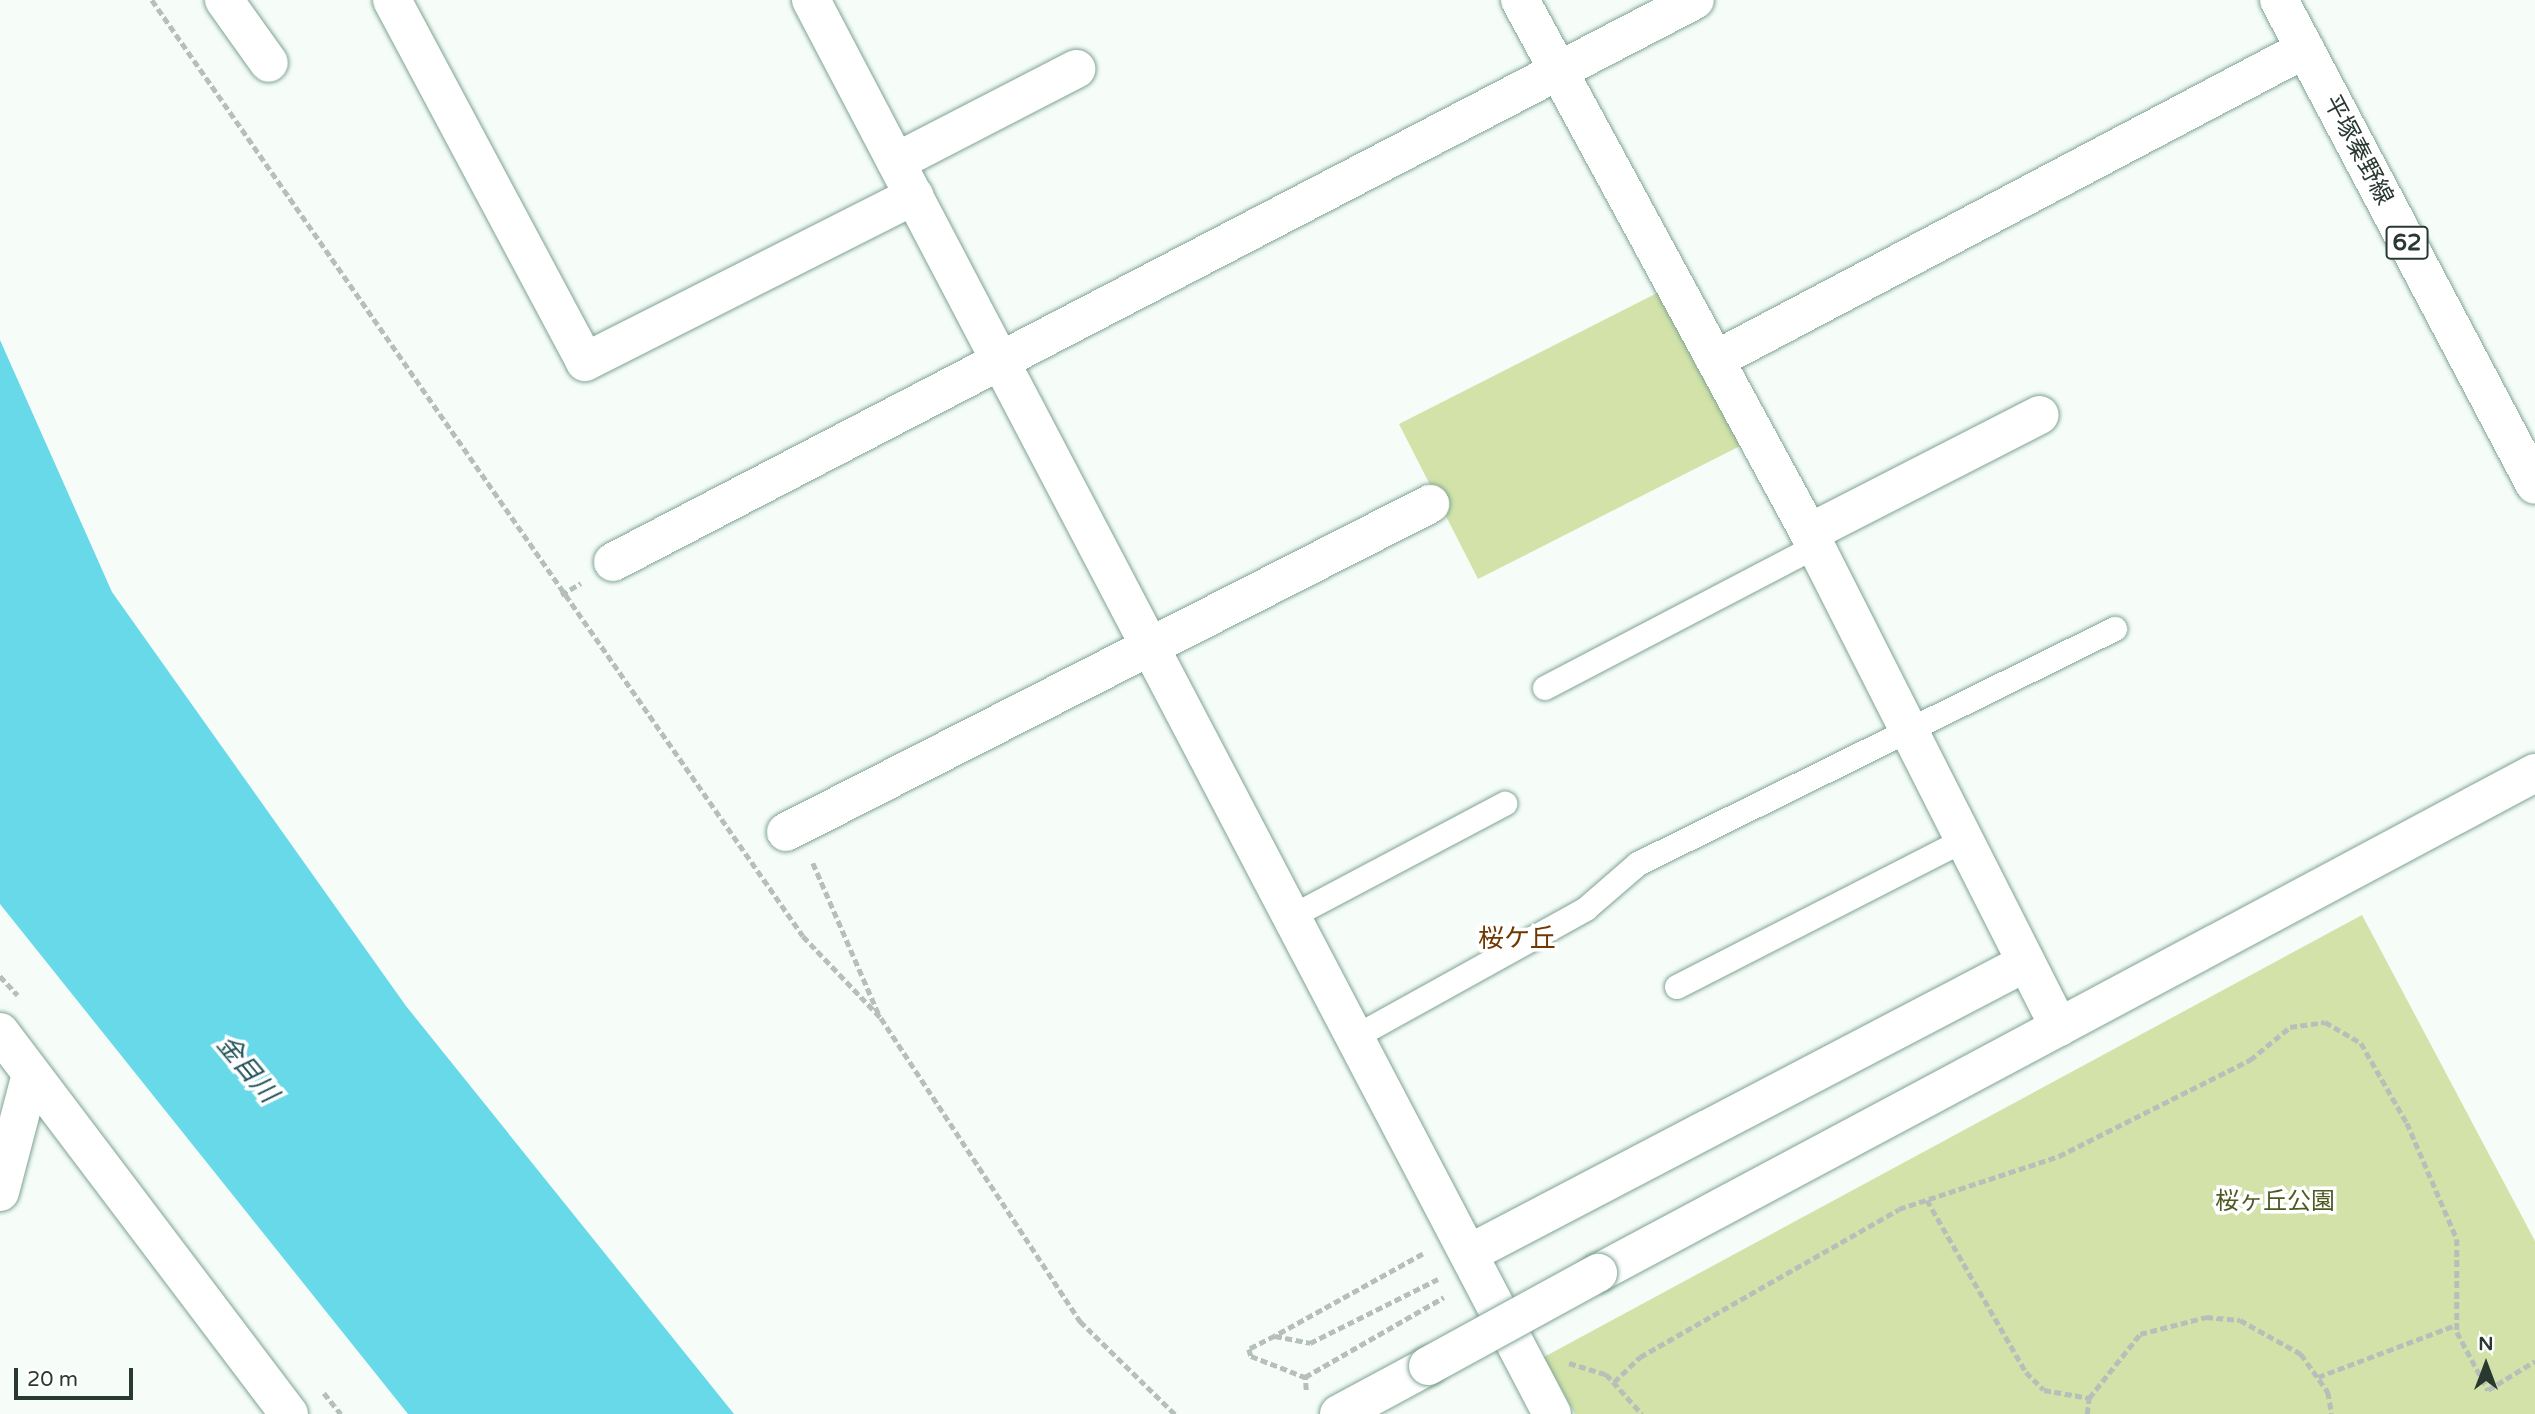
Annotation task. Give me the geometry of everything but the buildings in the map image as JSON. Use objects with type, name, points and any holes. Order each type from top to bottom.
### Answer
[{"type":"street","points":[[224,0],[269,63]]},
{"type":"street","points":[[392,0],[585,362],[914,196]]},
{"type":"street","points":[[811,0],[1359,1035],[1472,1252],[1552,1414]]},
{"type":"street","points":[[1520,0],[1812,540],[1912,731],[1962,841],[2059,1027]]},
{"type":"street","points":[[614,562],[1695,0]]},
{"type":"street","name":"平塚秦野線","points":[[2279,0],[2535,485]]},
{"type":"street","points":[[1715,360],[2305,49]]},
{"type":"street","points":[[896,162],[1076,69]]},
{"type":"street","points":[[1812,540],[2040,415]]},
{"type":"street","points":[[792,829],[1430,504]]},
{"type":"street","points":[[1339,1414],[2535,773]]},
{"type":"street","points":[[1472,1252],[2025,963]]},
{"type":"street","points":[[0,1032],[289,1414]]},
{"type":"street","points":[[0,1192],[31,1074]]},
{"type":"lane","points":[[1545,688],[1812,540]]},
{"type":"lane","points":[[1359,1035],[1586,909],[1638,864],[2115,629]]},
{"type":"lane","points":[[1295,915],[1505,804]]},
{"type":"lane","points":[[1677,988],[1962,841]]},
{"type":"path","points":[[152,0],[803,936],[881,1018]]},
{"type":"path","points":[[792,829],[881,1018],[1080,1321],[1175,1414]]},
{"type":"path","points":[[1614,1382],[1640,1357],[1899,1209],[2059,1156],[2250,1060],[2290,1027],[2325,1022],[2361,1043],[2407,1123],[2457,1239],[2457,1332],[2488,1390],[2535,1361]]},
{"type":"path","points":[[1927,1200],[2026,1372],[2044,1390],[2089,1398]]},
{"type":"path","points":[[1304,1377],[1251,1356],[1248,1349],[1430,1250]]},
{"type":"path","points":[[1275,1336],[1310,1343],[1438,1279],[1445,1300],[1304,1377]]},
{"type":"path","points":[[2087,1414],[2089,1398],[2140,1335],[2206,1317],[2239,1320],[2270,1333],[2301,1354],[2318,1377],[2332,1414]]},
{"type":"path","points":[[2318,1377],[2453,1326]]},
{"type":"path","points":[[1531,1372],[1548,1363],[1579,1363],[1614,1382],[1642,1414]]},
{"type":"path","points":[[1304,1377],[1306,1392]]},
{"type":"green space","points":[[1663,290],[1742,445],[1478,579],[1399,424]]},
{"type":"green space","name":"桜ヶ丘公園","points":[[2362,915],[2535,1241],[2535,1414],[1575,1414],[1544,1357]]},
{"type":"water","name":"金目川","points":[[0,340],[112,592],[406,1006],[734,1414],[408,1414],[0,904]]},
{"type":"district","name":"桜ケ丘","points":[[1517,939]]}]
